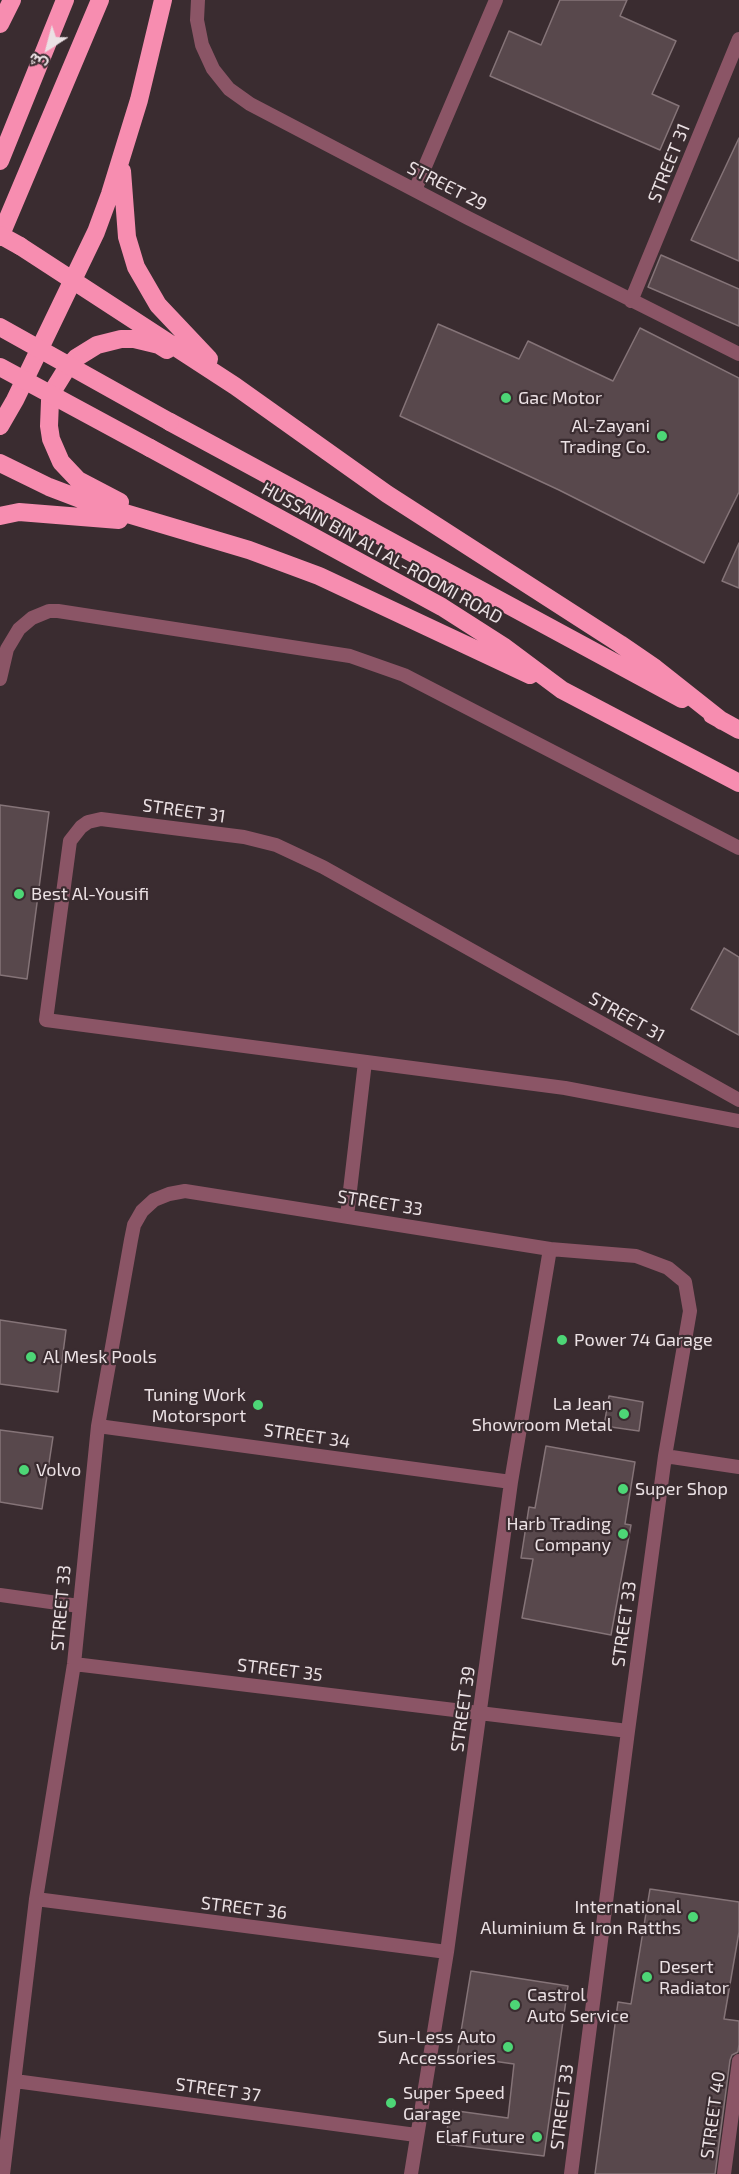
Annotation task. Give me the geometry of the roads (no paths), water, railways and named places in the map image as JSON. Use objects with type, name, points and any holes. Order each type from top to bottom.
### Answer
[{"type":"highway","points":[[0,6],[4,0]]},
{"type":"highway","points":[[0,24],[12,0]]},
{"type":"highway","points":[[0,161],[66,0]]},
{"type":"highway","points":[[100,0],[0,236],[74,280],[235,386],[387,494],[638,656],[722,721]]},
{"type":"highway","points":[[0,426],[15,400],[96,232],[139,100],[163,0]]},
{"type":"highway","points":[[121,160],[127,237],[142,280],[167,316],[235,386]]},
{"type":"highway","name":"HUSSAIN BIN ALI AL-ROOMI ROAD","points":[[0,327],[170,422],[739,730]]},
{"type":"highway","points":[[177,529],[89,488],[69,472],[58,456],[51,439],[49,414],[54,389],[76,358],[97,345],[121,339],[140,340],[159,345],[235,386]]},
{"type":"highway","name":"HUSSAIN BIN ALI AL-ROOMI ROAD","points":[[0,367],[442,607],[503,646],[562,690],[739,783]]},
{"type":"highway","points":[[0,464],[49,487],[91,503],[249,550],[319,576],[562,690]]},
{"type":"highway","points":[[0,516],[19,512],[59,514],[177,529]]},
{"type":"street","name":"STREET 29","points":[[198,0],[196,20],[202,45],[213,69],[229,89],[250,104],[631,301],[739,354]]},
{"type":"street","points":[[415,190],[496,0]]},
{"type":"street","name":"STREET 31","points":[[631,301],[739,39]]},
{"type":"street","points":[[0,679],[7,649],[19,629],[32,618],[49,611],[351,656],[404,675],[739,848]]},
{"type":"street","name":"STREET 31","points":[[739,1100],[323,867],[276,845],[244,837],[107,819],[88,822],[74,833],[68,850],[46,1020],[565,1088],[739,1120]]},
{"type":"street","points":[[346,1216],[366,1062]]},
{"type":"street","name":"STREET 33","points":[[3,2174],[3,2157],[15,2081],[36,1899],[74,1664],[98,1426],[134,1225],[142,1211],[154,1200],[185,1191],[550,1249],[636,1256],[668,1268],[685,1282],[690,1311],[665,1456],[571,2174]]},
{"type":"street","name":"STREET 39","points":[[411,2174],[447,1952],[511,1482],[550,1249]]},
{"type":"street","name":"STREET 34","points":[[98,1426],[511,1482]]},
{"type":"street","points":[[665,1456],[739,1467]]},
{"type":"street","points":[[0,1595],[79,1606]]},
{"type":"street","name":"STREET 35","points":[[74,1664],[628,1731]]},
{"type":"street","name":"STREET 36","points":[[36,1899],[447,1952]]},
{"type":"street","name":"STREET 40","points":[[724,2174],[739,2061]]},
{"type":"street","name":"STREET 37","points":[[15,2081],[416,2135]]},
{"type":"place","name":"Gac Motor","points":[[506,398]]},
{"type":"place","name":"Al-Zayani Trading Co.","points":[[662,436]]},
{"type":"place","name":"Best Al-Yousifi","points":[[19,894]]},
{"type":"place","name":"Power 74 Garage","points":[[562,1340]]},
{"type":"place","name":"Al Mesk Pools","points":[[31,1357]]},
{"type":"place","name":"Tuning Work Motorsport","points":[[258,1405]]},
{"type":"place","name":"La Jean Showroom Metal","points":[[624,1414]]},
{"type":"place","name":"Volvo","points":[[24,1470]]},
{"type":"place","name":"Super Shop","points":[[623,1489]]},
{"type":"place","name":"Harb Trading Company","points":[[623,1534]]},
{"type":"place","name":"International Aluminium & Iron Ratths","points":[[693,1917]]},
{"type":"place","name":"Desert Radiator","points":[[647,1977]]},
{"type":"place","name":"Castrol Auto Service","points":[[515,2005]]},
{"type":"place","name":"Sun-Less Auto Accessories","points":[[508,2047]]},
{"type":"place","name":"Super Speed Garage","points":[[391,2103]]},
{"type":"place","name":"Elaf Future","points":[[537,2137]]}]
